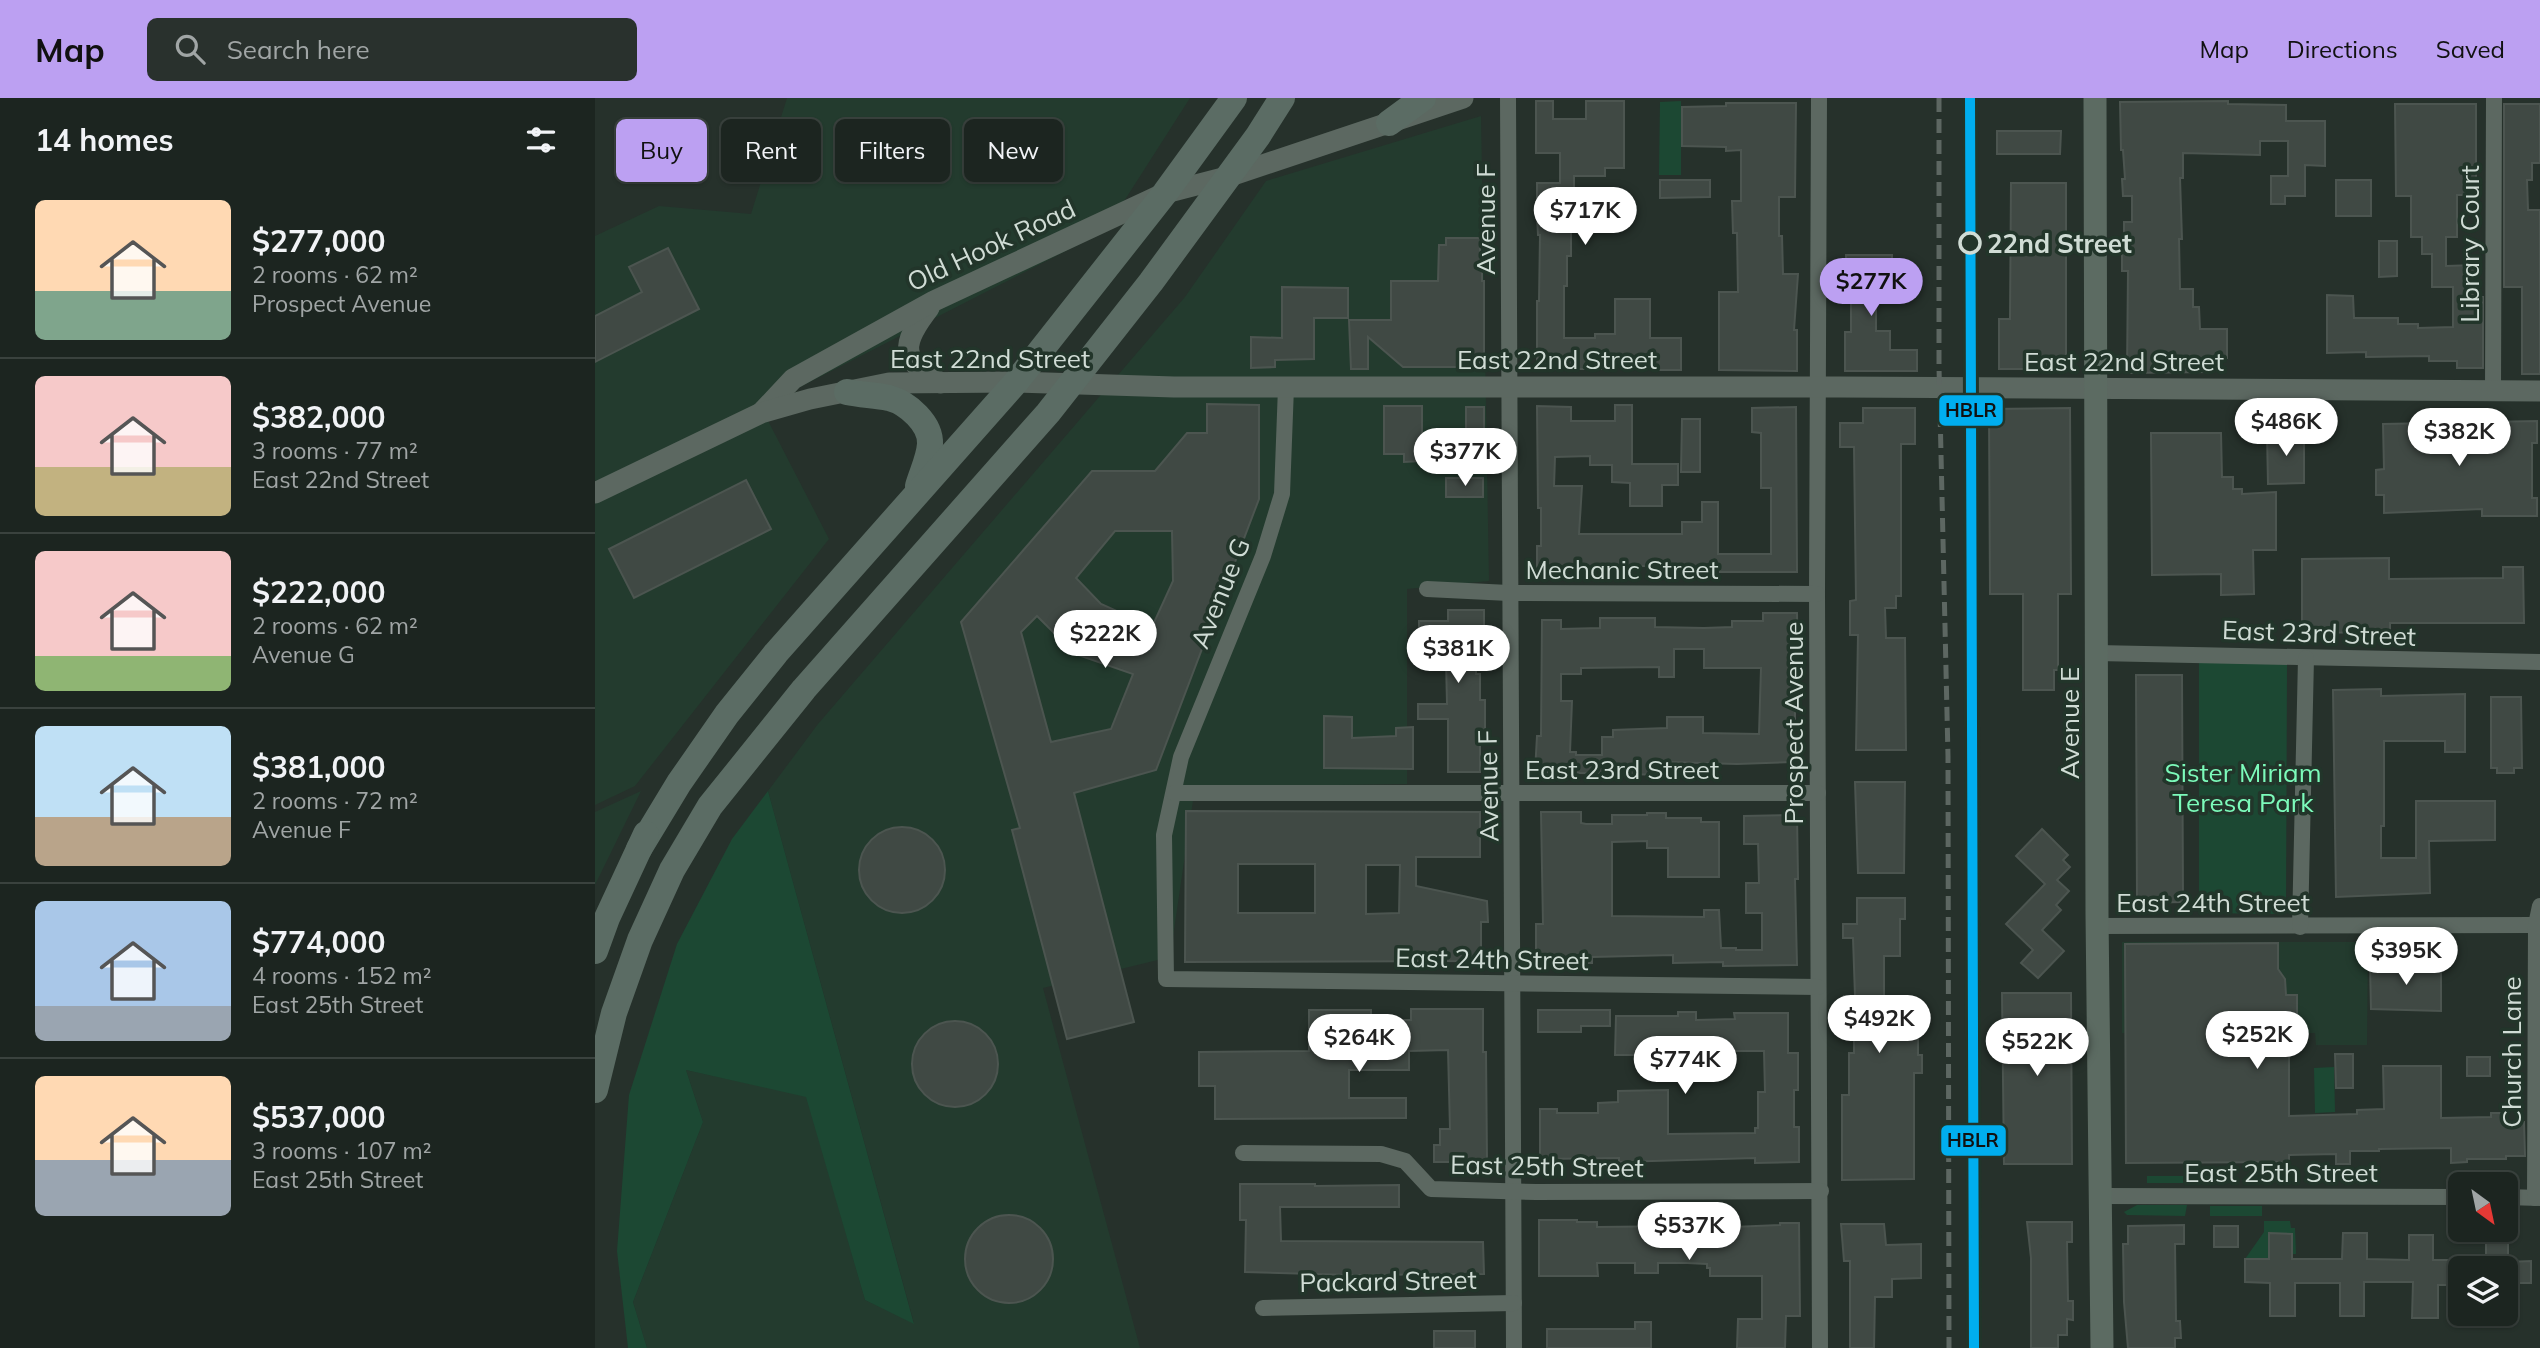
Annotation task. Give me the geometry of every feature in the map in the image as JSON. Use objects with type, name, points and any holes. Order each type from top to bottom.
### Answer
[{"type":"highway","points":[[595,951],[607,918],[669,786],[721,703],[823,600],[1016,382],[1165,193],[1234,98]]},
{"type":"highway","points":[[595,1090],[614,1013],[640,940],[672,870],[710,806],[804,689],[1070,385],[1151,282],[1258,136],[1282,98]]},
{"type":"highway","points":[[1389,123],[1423,98]]},
{"type":"highway","points":[[847,391],[890,398],[905,405],[923,424],[930,442],[928,458],[914,498]]},
{"type":"main road","name":"Avenue E","points":[[2095,98],[2097,926],[2102,1348]]},
{"type":"street","name":"Old Hook Road","points":[[761,412],[793,379],[934,301],[1165,193],[1227,177],[1463,98]]},
{"type":"street","name":"Avenue F","points":[[1508,98],[1514,1348]]},
{"type":"street","name":"Prospect Avenue","points":[[1819,98],[1817,594],[1820,1348]]},
{"type":"street","name":"Library Court","points":[[2493,390],[2494,98]]},
{"type":"street","points":[[934,301],[914,327],[909,340],[909,356],[918,371],[941,383]]},
{"type":"street","name":"East 22nd Street","points":[[595,493],[761,412],[889,383],[2540,391]]},
{"type":"street","name":"Avenue G","points":[[1166,979],[1164,835],[1181,757],[1263,556],[1283,494],[1286,387]]},
{"type":"street","name":"Mechanic Street","points":[[1427,589],[1509,593],[1817,594]]},
{"type":"street","name":"East 23rd Street","points":[[2097,653],[2266,654],[2306,658],[2540,662]]},
{"type":"street","points":[[2300,927],[2306,658]]},
{"type":"street","name":"East 23rd Street","points":[[1174,793],[1818,793]]},
{"type":"street","name":"Church Lane","points":[[2537,1198],[2540,906]]},
{"type":"street","name":"East 24th Street","points":[[2097,926],[2538,925]]},
{"type":"street","name":"East 24th Street","points":[[1166,979],[1818,987]]},
{"type":"street","name":"East 25th Street","points":[[1243,1153],[1381,1154],[1405,1161],[1431,1189],[1821,1191]]},
{"type":"street","name":"East 25th Street","points":[[2101,1196],[2448,1197]]},
{"type":"street","points":[[2518,1198],[2537,1198]]},
{"type":"street","name":"Packard Street","points":[[1263,1308],[1514,1303]]},
{"type":"shaded area","points":[[787,98],[1190,98],[1105,231],[761,407],[829,539],[635,786],[595,805],[595,236],[659,206],[751,214],[761,182],[821,182],[821,119],[780,119]]},
{"type":"shaded area","points":[[1481,116],[1489,581],[1407,589],[1407,784],[1195,787],[1170,957],[1043,988],[1140,1348],[647,1348],[633,1302],[703,1122],[686,1070],[807,1096],[865,1300],[914,1323],[768,791],[818,724],[1185,297],[1266,181]]},
{"type":"shaded area","points":[[641,791],[595,885],[595,812]]},
{"type":"shaded area","points":[[2122,942],[2368,942],[2367,1045],[2316,1045],[2315,1033],[2122,1033]]},
{"type":"green space","points":[[1681,101],[1681,175],[1659,175],[1660,102]]},
{"type":"green space","name":"Sister Miriam Teresa Park","points":[[2199,659],[2287,660],[2286,914],[2199,913]]},
{"type":"green space","points":[[768,791],[914,1324],[865,1300],[806,1097],[686,1070],[703,1122],[633,1302],[647,1348],[628,1348],[617,1251],[629,1095],[677,944],[732,839]]},
{"type":"green space","points":[[2334,1067],[2335,1112],[2315,1113],[2314,1068]]},
{"type":"green space","points":[[2147,1176],[2235,1176],[2235,1183],[2147,1183]]},
{"type":"green space","points":[[2137,1205],[2187,1205],[2185,1216],[2127,1215],[2124,1212]]},
{"type":"green space","points":[[2210,1206],[2262,1206],[2262,1216],[2210,1216]]},
{"type":"green space","points":[[2264,1221],[2290,1221],[2291,1228],[2295,1228],[2296,1254],[2292,1254],[2292,1234],[2269,1233],[2269,1259],[2245,1259],[2264,1232]]},
{"type":"building","points":[[1536,101],[1553,101],[1553,119],[1586,119],[1586,101],[1624,101],[1624,168],[1605,168],[1605,176],[1574,176],[1571,256],[1567,256],[1567,286],[1564,286],[1564,338],[1595,338],[1595,334],[1615,334],[1615,299],[1650,299],[1650,338],[1681,338],[1681,370],[1652,370],[1652,360],[1613,360],[1613,369],[1537,369],[1540,235],[1537,183],[1560,183],[1560,153],[1536,153]]},
{"type":"building","points":[[2228,101],[2228,104],[2286,105],[2286,121],[2325,121],[2325,166],[2305,165],[2305,196],[2285,196],[2285,204],[2271,204],[2271,176],[2288,176],[2288,141],[2260,141],[2260,155],[2183,153],[2183,178],[2180,178],[2180,289],[2193,289],[2193,307],[2199,307],[2200,329],[2227,329],[2227,358],[2208,358],[2209,372],[2127,373],[2128,271],[2122,271],[2122,239],[2124,222],[2132,222],[2132,196],[2123,196],[2122,179],[2125,179],[2121,150],[2120,102]]},
{"type":"building","points":[[1726,103],[1796,103],[1795,197],[1779,197],[1779,236],[1782,236],[1783,274],[1798,274],[1794,330],[1797,330],[1797,371],[1719,370],[1719,292],[1738,292],[1737,233],[1733,233],[1732,201],[1741,201],[1741,150],[1682,146],[1682,107],[1726,106]]},
{"type":"building","points":[[2395,104],[2476,104],[2476,195],[2457,195],[2457,237],[2446,237],[2446,266],[2475,265],[2475,297],[2483,297],[2483,368],[2457,368],[2457,361],[2429,361],[2429,356],[2366,357],[2366,352],[2327,353],[2327,295],[2353,296],[2354,318],[2398,318],[2398,324],[2418,324],[2418,328],[2453,327],[2453,287],[2432,287],[2432,254],[2422,254],[2422,237],[2411,237],[2411,196],[2396,196]]},
{"type":"building","points":[[2504,104],[2540,104],[2540,163],[2532,163],[2532,180],[2527,180],[2528,210],[2540,210],[2540,374],[2522,374],[2522,287],[2504,287]]},
{"type":"building","points":[[1997,131],[2061,131],[2060,154],[1997,154]]},
{"type":"building","points":[[1660,180],[1710,180],[1710,197],[1660,198]]},
{"type":"building","points":[[2336,180],[2371,180],[2371,216],[2336,216]]},
{"type":"building","points":[[2011,183],[2066,183],[2066,369],[1999,369],[1999,319],[2010,319]]},
{"type":"building","points":[[1446,238],[1480,238],[1484,281],[1484,358],[1475,367],[1403,367],[1368,337],[1368,369],[1351,369],[1349,320],[1391,320],[1391,281],[1438,281],[1439,245],[1446,245]]},
{"type":"building","points":[[2379,241],[2397,241],[2397,276],[2379,277]]},
{"type":"building","points":[[668,248],[699,309],[595,362],[595,316],[642,292],[629,267]]},
{"type":"building","points":[[1846,255],[1892,255],[1892,292],[1876,292],[1876,331],[1890,331],[1890,350],[1917,350],[1917,371],[1845,371],[1845,332],[1851,332],[1851,292],[1846,292]]},
{"type":"building","points":[[1282,287],[1348,288],[1348,318],[1314,318],[1314,359],[1275,360],[1275,367],[1251,368],[1251,337],[1282,338]]},
{"type":"building","points":[[1207,404],[1259,405],[1259,499],[1156,770],[1074,793],[1134,1022],[1067,1039],[1012,830],[1020,828],[961,622],[1092,471],[1155,471],[1187,433],[1207,433]],"holes":[[[1115,531],[1172,531],[1173,581],[1152,627],[1101,604],[1076,578]],[[1037,616],[1075,654],[1133,674],[1111,729],[1051,742],[1021,632]]]},
{"type":"building","points":[[1615,405],[1632,405],[1632,464],[1678,464],[1678,485],[1662,485],[1662,506],[1630,506],[1630,483],[1612,482],[1612,465],[1590,465],[1590,456],[1555,457],[1554,486],[1582,486],[1579,534],[1682,534],[1682,522],[1702,522],[1702,502],[1718,502],[1718,554],[1771,554],[1771,488],[1761,488],[1761,433],[1752,432],[1752,408],[1796,407],[1797,572],[1720,572],[1720,569],[1682,569],[1682,565],[1537,569],[1537,546],[1541,546],[1541,508],[1538,508],[1537,406],[1571,407],[1571,421],[1615,421]]},
{"type":"building","points":[[1384,406],[1422,406],[1422,461],[1404,462],[1404,454],[1384,454]]},
{"type":"building","points":[[1466,407],[1484,407],[1484,445],[1466,445]]},
{"type":"building","points":[[1863,408],[1915,408],[1915,444],[1901,444],[1901,596],[1896,596],[1896,608],[1885,608],[1886,638],[1905,638],[1906,750],[1856,750],[1858,635],[1850,635],[1850,601],[1856,600],[1854,447],[1840,447],[1840,423],[1863,423]]},
{"type":"building","points":[[2070,408],[2071,594],[2058,594],[2058,670],[2054,670],[2054,690],[2023,690],[2023,594],[1990,594],[1989,409]]},
{"type":"building","points":[[1682,419],[1700,419],[1700,472],[1681,472]]},
{"type":"building","points":[[2537,421],[2537,443],[2532,443],[2532,498],[2537,498],[2537,516],[2482,516],[2482,509],[2384,513],[2384,495],[2376,495],[2376,470],[2384,469],[2383,424]]},
{"type":"building","points":[[2304,432],[2304,483],[2268,484],[2267,433]]},
{"type":"building","points":[[2151,433],[2221,433],[2222,477],[2233,477],[2233,489],[2242,489],[2242,494],[2276,492],[2276,550],[2253,550],[2254,594],[2221,595],[2221,574],[2152,575]]},
{"type":"building","points":[[1446,478],[1483,478],[1483,497],[1446,497]]},
{"type":"building","points":[[746,480],[771,529],[634,598],[609,549]]},
{"type":"building","points":[[2389,558],[2389,579],[2503,578],[2503,567],[2523,567],[2524,623],[2390,623],[2390,632],[2302,633],[2302,559]]},
{"type":"building","points":[[1448,610],[1484,610],[1484,639],[1476,639],[1476,674],[1480,674],[1480,700],[1485,700],[1485,735],[1480,735],[1480,772],[1448,772],[1448,719],[1418,719],[1418,704],[1447,704],[1446,661],[1428,661],[1428,639],[1419,639],[1419,621],[1448,621]]},
{"type":"building","points":[[1763,613],[1797,613],[1798,677],[1795,677],[1792,762],[1667,762],[1666,775],[1535,772],[1537,736],[1541,736],[1542,620],[1561,620],[1561,629],[1600,628],[1600,618],[1655,618],[1655,627],[1704,628],[1732,627],[1732,621],[1763,621]],"holes":[[[1674,649],[1704,649],[1704,668],[1761,668],[1759,734],[1703,733],[1703,717],[1667,717],[1667,728],[1613,730],[1613,737],[1602,737],[1602,755],[1576,755],[1576,752],[1570,752],[1572,701],[1561,701],[1561,674],[1581,674],[1581,668],[1659,667],[1659,677],[1674,677]]]},
{"type":"building","points":[[2136,675],[2182,675],[2183,902],[2137,903]]},
{"type":"building","points":[[2381,689],[2381,696],[2465,694],[2465,752],[2445,752],[2445,741],[2384,741],[2384,826],[2381,826],[2381,858],[2416,858],[2416,801],[2495,801],[2495,840],[2429,841],[2430,893],[2336,897],[2333,690]]},
{"type":"building","points":[[2491,697],[2521,697],[2522,768],[2514,768],[2514,773],[2497,773],[2497,768],[2491,768]]},
{"type":"building","points":[[1324,716],[1352,717],[1352,738],[1396,736],[1396,728],[1413,727],[1413,769],[1324,768]]},
{"type":"building","points":[[1855,782],[1905,782],[1904,873],[1858,873]]},
{"type":"building","points":[[1186,811],[1480,812],[1480,857],[1416,857],[1416,886],[1487,901],[1488,922],[1481,922],[1481,961],[1185,962]],"holes":[[[1238,864],[1315,864],[1315,913],[1238,913]],[[1366,865],[1400,865],[1399,913],[1366,914]]]},
{"type":"building","points":[[1541,812],[1581,812],[1581,823],[1586,824],[1612,824],[1612,815],[1647,813],[1666,813],[1666,818],[1701,818],[1701,822],[1719,822],[1719,877],[1668,877],[1668,848],[1647,848],[1647,841],[1612,842],[1612,916],[1704,917],[1704,910],[1719,910],[1721,948],[1736,950],[1762,950],[1762,913],[1746,913],[1746,883],[1759,883],[1758,844],[1744,844],[1744,816],[1797,815],[1797,965],[1723,966],[1723,962],[1673,963],[1673,955],[1592,957],[1592,963],[1536,962],[1536,924],[1543,924]]},
{"type":"building","points":[[894,827],[910,827],[933,839],[942,853],[945,870],[942,887],[933,901],[910,913],[894,913],[878,906],[866,894],[859,878],[859,862],[866,846],[878,834]]},
{"type":"building","points":[[2042,829],[2068,855],[2063,860],[2070,867],[2057,880],[2069,891],[2056,905],[2061,910],[2042,930],[2064,951],[2038,978],[2021,963],[2033,950],[2006,924],[2045,884],[2016,856]]},
{"type":"building","points":[[1857,898],[1905,898],[1905,919],[1900,919],[1900,956],[1884,956],[1884,1017],[1918,1017],[1918,1055],[1922,1055],[1922,1073],[1914,1073],[1914,1179],[1842,1180],[1842,1095],[1849,1095],[1849,1053],[1854,1053],[1854,1016],[1844,1016],[1844,996],[1855,996],[1853,938],[1843,938],[1843,924],[1857,924]]},
{"type":"building","points":[[2278,943],[2278,969],[2285,979],[2286,995],[2297,995],[2297,1028],[2289,1028],[2289,1116],[2357,1114],[2357,1110],[2384,1109],[2383,1066],[2441,1066],[2441,1118],[2491,1117],[2491,1113],[2505,1113],[2506,1122],[2524,1122],[2525,1156],[2467,1159],[2467,1162],[2451,1163],[2451,1148],[2379,1149],[2350,1151],[2350,1164],[2336,1164],[2336,1154],[2289,1155],[2289,1162],[2126,1163],[2125,944]]},
{"type":"building","points":[[2393,962],[2441,963],[2441,1011],[2371,1009],[2370,965],[2393,965]]},
{"type":"building","points":[[2002,993],[2071,993],[2072,1164],[2004,1164]]},
{"type":"building","points":[[1411,1009],[1483,1009],[1487,1162],[1434,1162],[1434,1145],[1440,1145],[1440,1129],[1450,1129],[1448,1050],[1409,1051],[1409,1070],[1349,1070],[1349,1098],[1406,1098],[1406,1118],[1215,1119],[1215,1086],[1199,1086],[1199,1052],[1309,1051],[1309,1010],[1371,1010],[1371,1020],[1411,1020]]},
{"type":"building","points":[[1538,1010],[1610,1010],[1610,1026],[1581,1026],[1581,1032],[1538,1032]]},
{"type":"building","points":[[1678,1012],[1696,1012],[1696,1020],[1735,1019],[1734,1013],[1788,1013],[1788,1053],[1798,1053],[1794,1127],[1799,1127],[1799,1162],[1755,1163],[1755,1158],[1619,1162],[1619,1158],[1540,1159],[1540,1109],[1557,1109],[1557,1113],[1598,1113],[1598,1103],[1618,1102],[1618,1091],[1668,1090],[1668,1134],[1755,1133],[1755,1128],[1758,1128],[1758,1092],[1765,1092],[1764,1051],[1721,1051],[1721,1066],[1677,1066],[1678,1055],[1615,1055],[1616,1016],[1678,1016]]},
{"type":"building","points":[[947,1021],[963,1021],[986,1033],[995,1047],[998,1064],[995,1081],[986,1095],[963,1107],[947,1107],[931,1100],[919,1088],[912,1072],[912,1056],[919,1040],[931,1028]]},
{"type":"building","points":[[2335,1054],[2353,1054],[2353,1088],[2336,1088]]},
{"type":"building","points":[[2467,1057],[2490,1057],[2490,1076],[2467,1076]]},
{"type":"building","points":[[1240,1184],[1399,1185],[1399,1207],[1280,1207],[1281,1241],[1483,1242],[1484,1274],[1349,1275],[1245,1272],[1246,1220],[1240,1220]]},
{"type":"building","points":[[1009,1215],[1034,1222],[1046,1234],[1053,1259],[1046,1284],[1034,1296],[1009,1303],[984,1296],[972,1284],[965,1259],[972,1234],[984,1222]]},
{"type":"building","points":[[1539,1220],[1597,1222],[1597,1227],[1685,1226],[1685,1229],[1799,1223],[1800,1316],[1786,1316],[1785,1348],[1737,1348],[1738,1319],[1762,1319],[1762,1276],[1710,1276],[1707,1264],[1658,1263],[1658,1273],[1635,1273],[1635,1263],[1597,1263],[1598,1276],[1539,1276]]},
{"type":"building","points":[[2027,1222],[2072,1222],[2072,1242],[2067,1242],[2068,1301],[2073,1301],[2073,1320],[2067,1319],[2067,1335],[2058,1335],[2058,1348],[2031,1348],[2031,1258]]},
{"type":"building","points":[[1841,1224],[1884,1224],[1886,1245],[1921,1244],[1921,1278],[1892,1279],[1892,1297],[1875,1297],[1874,1348],[1850,1348],[1850,1261],[1844,1261]]},
{"type":"building","points":[[2184,1225],[2184,1244],[2175,1244],[2176,1321],[2180,1321],[2181,1338],[2175,1338],[2175,1348],[2128,1348],[2123,1244],[2128,1244],[2128,1226]]},
{"type":"building","points":[[2214,1226],[2238,1226],[2238,1247],[2214,1247]]},
{"type":"building","points":[[2269,1233],[2292,1234],[2292,1259],[2342,1259],[2343,1233],[2367,1233],[2367,1259],[2409,1260],[2409,1235],[2433,1235],[2433,1260],[2448,1260],[2448,1285],[2438,1285],[2438,1318],[2412,1318],[2413,1282],[2364,1282],[2364,1316],[2340,1316],[2340,1283],[2295,1283],[2295,1316],[2270,1316],[2270,1283],[2245,1282],[2245,1259],[2269,1259]]},
{"type":"building","points":[[2486,1242],[2508,1242],[2508,1256],[2486,1256]]},
{"type":"building","points":[[2531,1261],[2531,1283],[2518,1283],[2518,1262]]},
{"type":"building","points":[[1635,1322],[1651,1322],[1651,1348],[1547,1348],[1547,1329],[1635,1329]]},
{"type":"building","points":[[1434,1331],[1475,1331],[1475,1348],[1434,1348]]},
{"type":"railway","points":[[1939,98],[1939,367],[1948,756],[1949,1348]]},
{"type":"transit line","name":"HBLR","points":[[1970,98],[1974,1348]]},
{"type":"place","name":"22nd Street","points":[[1970,243]]}]
